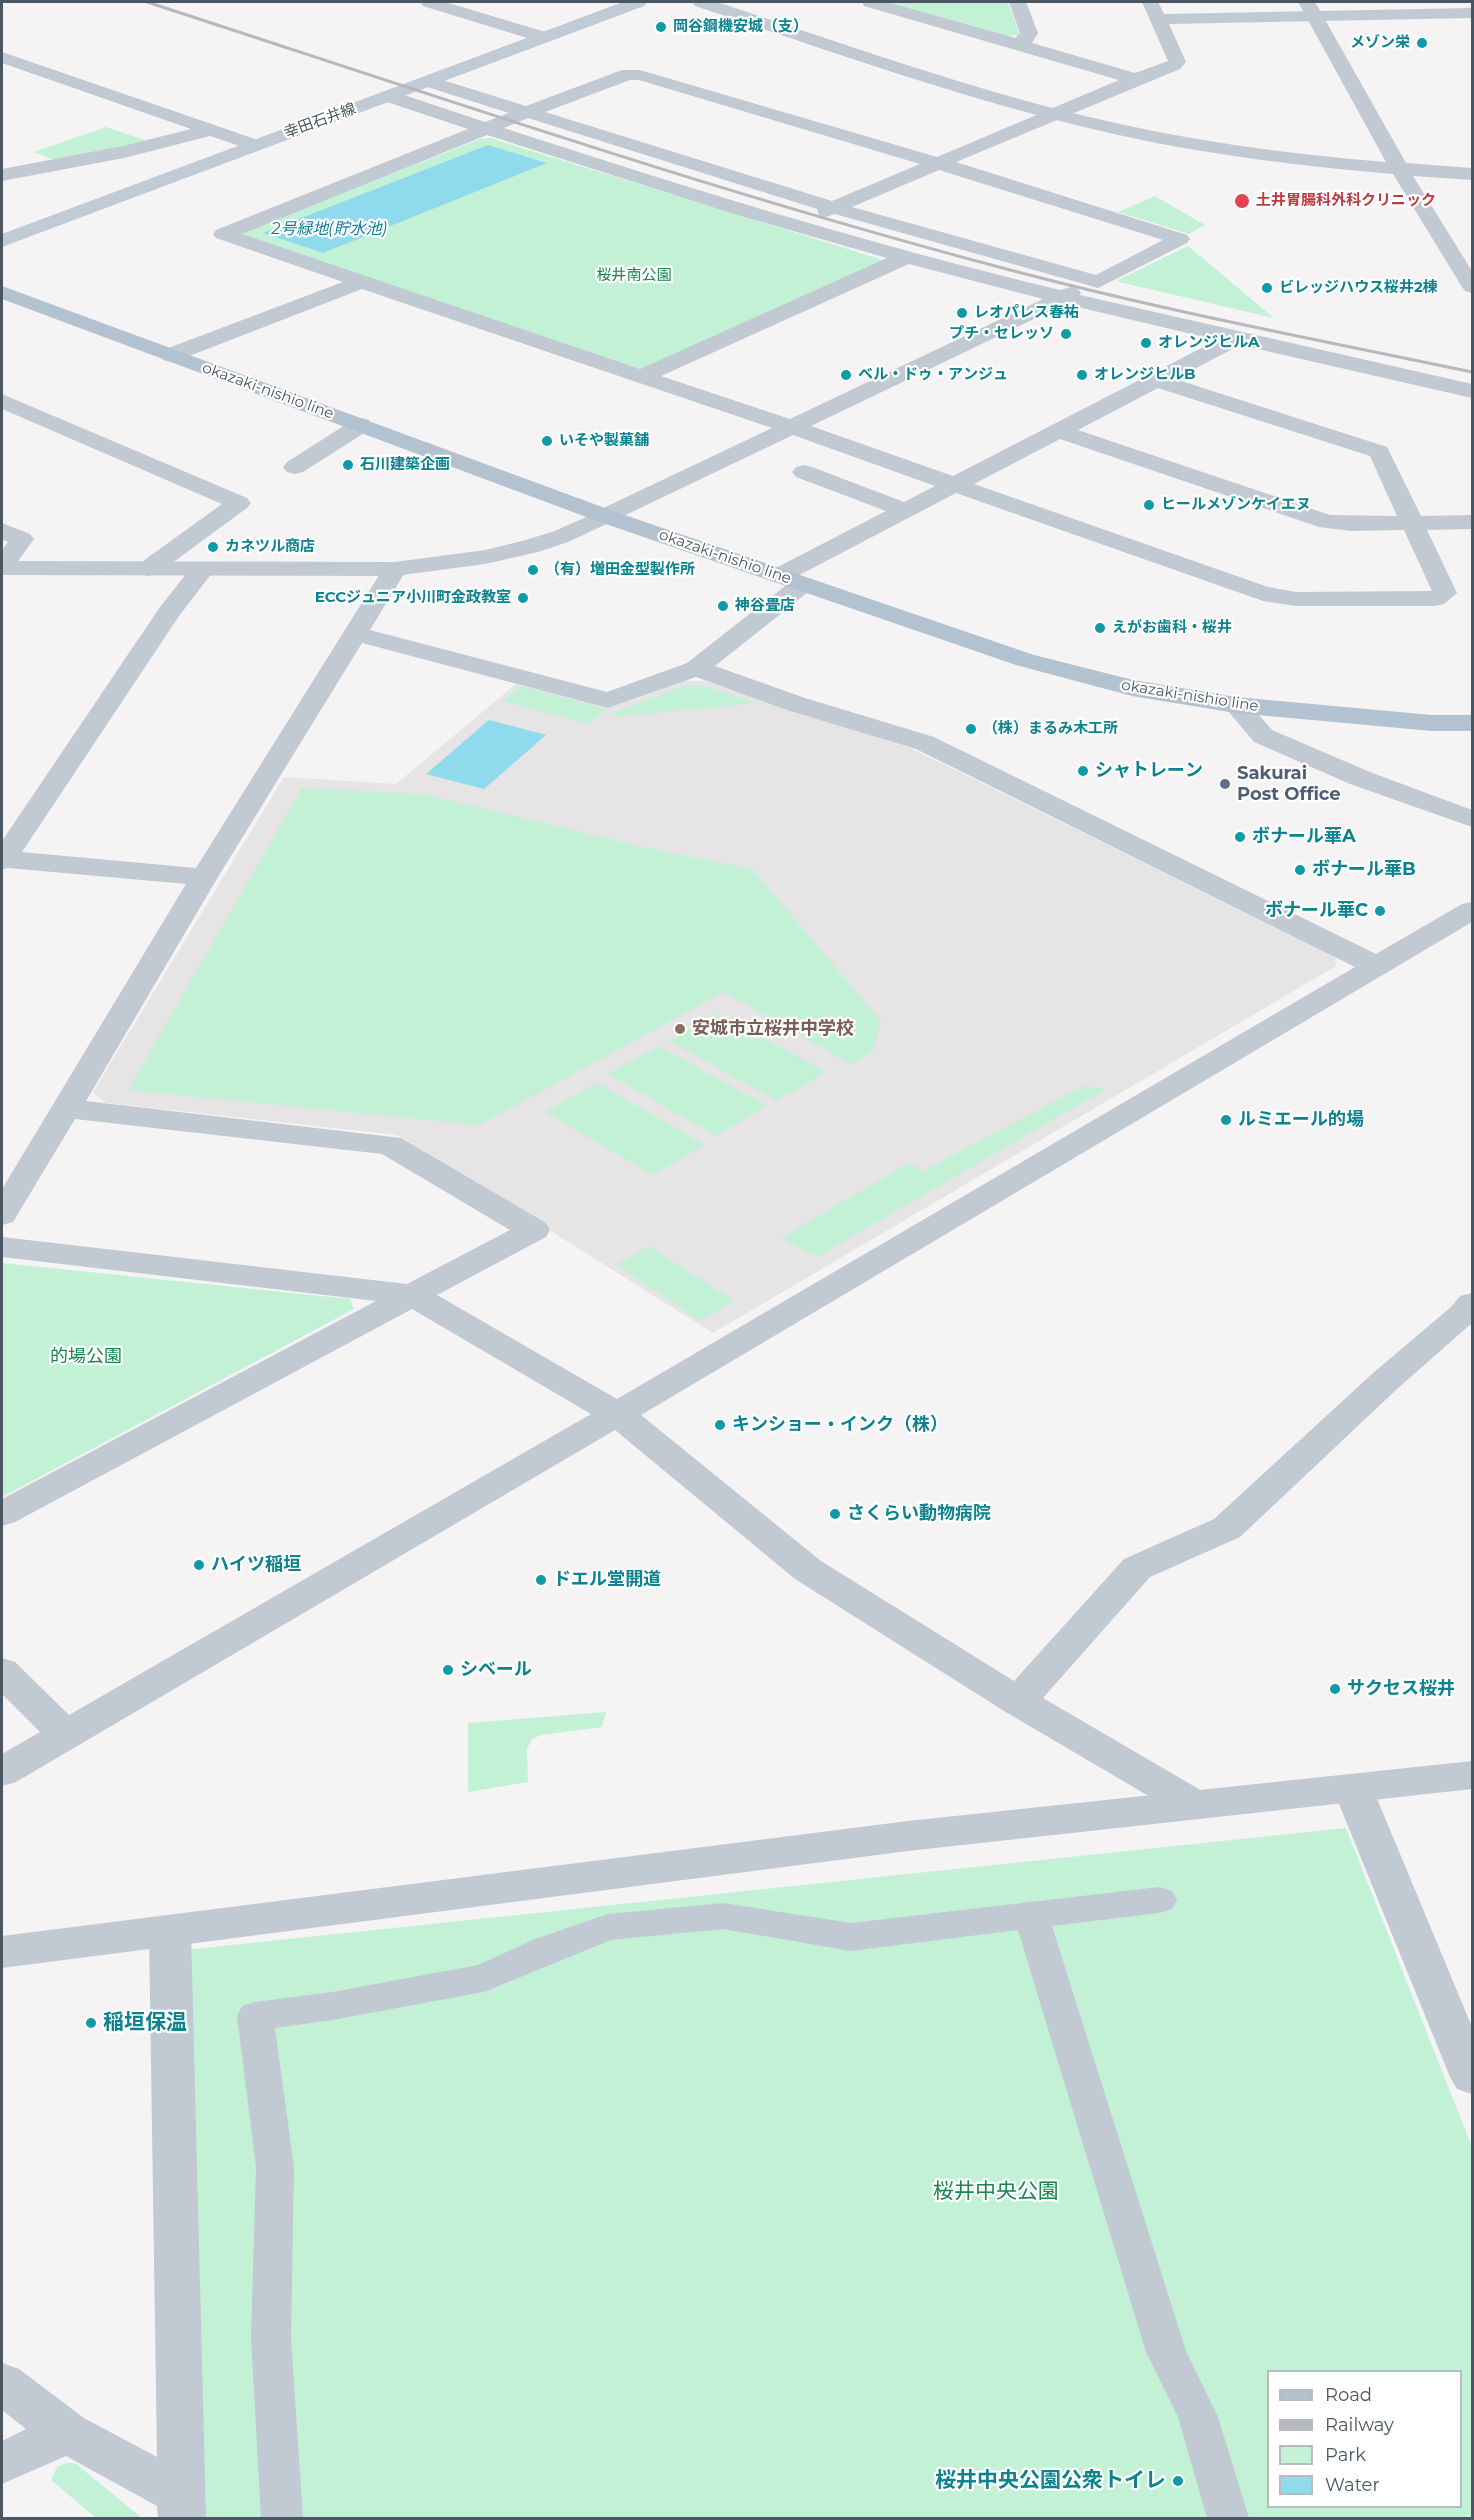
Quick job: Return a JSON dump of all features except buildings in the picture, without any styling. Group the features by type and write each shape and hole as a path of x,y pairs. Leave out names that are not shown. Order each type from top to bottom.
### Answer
{"main road":[{"name":"幸田石井線","path":"2,241 638,2"},
{"name":"okazaki-nishio line","path":"2,292 605,516 1026,660 1132,688 1236,705 1432,723 1473,723"}],"street":[{"path":"429,2 543,37"},
{"path":"701,2 952,85 1055,114 1148,134 1271,155 1400,170 1473,174"},
{"path":"870,2 1137,79"},
{"path":"1018,2 1029,33 1027,39 1018,44"},
{"path":"792,225 1177,62 1150,2"},
{"path":"1158,19 1312,8 1473,13"},
{"path":"1312,8 1400,170 1473,287"},
{"path":"2,57 254,146"},
{"path":"2,567 396,569 485,557 529,547 560,537 605,516 789,426 1062,296 1098,282 1180,239 938,163 640,75 628,74 522,112 489,128 223,234 789,426 1263,594 1283,599 1435,599 1445,593 1379,452 1158,381"},
{"path":"427,81 834,208 1098,282"},
{"path":"388,96 792,225 907,257 1237,338 1473,391"},
{"path":"2,175 124,152 210,130"},
{"path":"640,377 907,257"},
{"path":"171,355 362,282"},
{"path":"779,576 1237,338"},
{"path":"2,401 239,503 148,569"},
{"path":"295,468 361,425"},
{"path":"1059,431 1327,522 1351,524 1473,522"},
{"path":"804,472 905,510"},
{"path":"2,530 22,539 2,567"},
{"path":"203,569 169,612 2,859 204,877"},
{"path":"2,1215 204,877 396,569"},
{"path":"355,634 531,678 608,700 696,668 803,584"},
{"path":"696,668 796,704 925,743 1376,966"},
{"path":"1236,705 1263,736 1360,778 1473,819"},
{"path":"2,1772 617,1414 1473,910"},
{"path":"2,1514 534,1230 390,1145 65,1108"},
{"path":"2,1247 412,1295 617,1414 808,1570 1018,1701 1195,1805"},
{"path":"1018,1701 1137,1568 1227,1528 1385,1381 1463,1314 1473,1302"},
{"path":"2,1671 66,1735"},
{"path":"2,1952 908,1836 1473,1775"},
{"path":"1353,1789 1473,2077"},
{"path":"282,2518 271,2338 275,2167 255,2016 332,2006 484,1978 548,1949 608,1927 723,1916 851,1937 1159,1900"},
{"path":"1031,1916 1166,2352 1198,2417 1227,2518"},
{"path":"170,1932 181,2506"},
{"path":"2,2383 67,2433 181,2506"},
{"path":"2,2463 67,2433"}],"shaded area":[{"name":"安城市立桜井中学校","path":"685,681 705,681 910,748 1335,956 1336,966 713,1333 398,1135 106,1103 93,1092 284,777 396,784 516,684 609,708"}],"green space":[{"path":"882,2 1008,2 1020,35 1005,36"},
{"path":"106,127 150,142 56,161 34,152"},
{"name":"桜井南公園","path":"490,138 880,259 881,264 646,369 630,368 241,236 243,232 480,139"},
{"path":"1155,196 1205,225 1189,234 1118,212"},
{"path":"1188,246 1274,318 1119,282 1118,280"},
{"path":"687,685 705,686 757,703 613,717 617,711"},
{"path":"520,686 606,709 589,724 502,701"},
{"path":"302,788 423,794 660,851 752,869 881,1021 873,1051 852,1065 724,992 479,1125 128,1090"},
{"path":"719,1014 826,1072 777,1101 669,1041"},
{"path":"659,1046 767,1106 716,1136 608,1074"},
{"path":"597,1083 705,1145 653,1175 545,1112"},
{"path":"1084,1086 1106,1089 817,1257 781,1238 909,1163 923,1171"},
{"path":"649,1246 734,1301 700,1321 616,1265"},
{"name":"的場公園","path":"2,1263 350,1299 354,1309 2,1497"},
{"path":"606,1712 602,1727 541,1735 532,1739 527,1749 528,1782 468,1792 468,1723"},
{"name":"桜井中央公園","path":"1346,1828 1472,2147 1472,2518 202,2518 184,1950"},
{"path":"75,2463 142,2518 96,2518 51,2480 57,2467"}],"water":[{"name":"2号緑地(貯水池)","path":"488,145 547,163 323,253 263,233"},
{"path":"489,720 546,735 484,789 426,774"}],"railway":[{"path":"147,2 678,174 892,238 1116,296 1472,372"}],"place":[{"name":"岡谷鋼機安城（支）","path":"661,27"},
{"name":"メゾン栄","path":"1422,43"},
{"name":"土井胃腸科外科クリニック","path":"1242,201"},
{"name":"ビレッジハウス桜井2棟","path":"1267,288"},
{"name":"レオパレス春祐","path":"962,313"},
{"name":"プチ・セレッソ","path":"1066,334"},
{"name":"オレンジヒルA","path":"1146,343"},
{"name":"ベル・ドゥ・アンジュ","path":"846,375"},
{"name":"オレンジヒルB","path":"1082,375"},
{"name":"いそや製菓舗","path":"547,441"},
{"name":"石川建築企画","path":"348,465"},
{"name":"ヒールメゾンケイエヌ","path":"1149,505"},
{"name":"カネツル商店","path":"213,547"},
{"name":"（有）増田金型製作所","path":"533,570"},
{"name":"ECCジュニア小川町金政教室","path":"523,598"},
{"name":"神谷畳店","path":"723,606"},
{"name":"えがお歯科・桜井","path":"1100,628"},
{"name":"（株）まるみ木工所","path":"971,729"},
{"name":"シャトレーン","path":"1083,771"},
{"name":"Sakurai Post Office","path":"1225,784"},
{"name":"ボナール華A","path":"1240,837"},
{"name":"ボナール華B","path":"1300,870"},
{"name":"ボナール華C","path":"1380,911"},
{"name":"安城市立桜井中学校","path":"680,1029"},
{"name":"ルミエール的場","path":"1226,1120"},
{"name":"キンショー・インク（株）","path":"720,1425"},
{"name":"さくらい動物病院","path":"835,1514"},
{"name":"ハイツ稲垣","path":"199,1565"},
{"name":"ドエル堂開道","path":"541,1580"},
{"name":"シベール","path":"448,1670"},
{"name":"サクセス桜井","path":"1335,1689"},
{"name":"稲垣保温","path":"91,2023"},
{"name":"桜井中央公園公衆トイレ","path":"1178,2481"}]}
